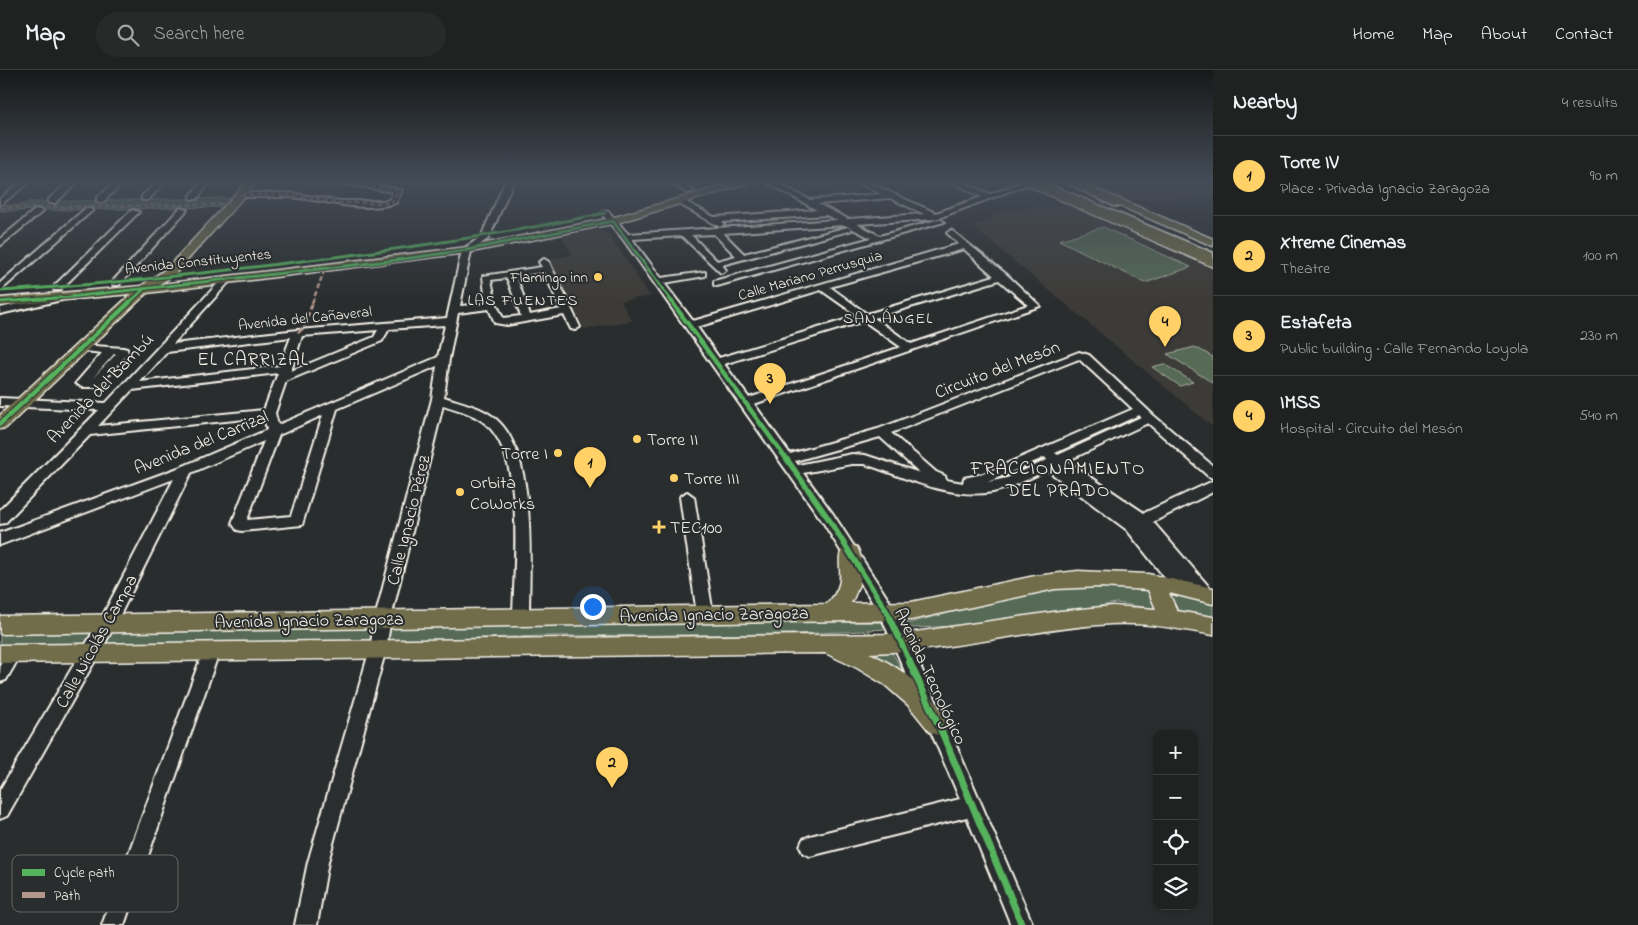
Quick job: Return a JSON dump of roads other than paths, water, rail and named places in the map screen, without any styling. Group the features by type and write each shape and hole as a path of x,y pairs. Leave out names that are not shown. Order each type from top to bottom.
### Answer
{"highway":[{"path":"1123,222 1213,257"},
{"path":"1134,222 1213,257"},
{"path":"1153,222 1211,245"},
{"path":"1156,222 1211,245"}],"main road":[{"path":"0,424 143,290 170,272 216,222"},
{"name":"Avenida Constituyentes","path":"0,302 116,283 485,238 580,222"},
{"name":"Avenida Constituyentes","path":"0,289 58,293 143,290 225,281 467,250 588,222"},
{"path":"1119,222 1213,263"},
{"path":"1160,222 1211,245"},
{"path":"831,613 848,594 853,573 850,552"},
{"name":"Avenida Ignacio Zaragoza","path":"0,625 911,611 1035,584 1090,578 1155,584 1208,594"},
{"path":"1155,584 1170,618"},
{"name":"Avenida Ignacio Zaragoza","path":"6,654 901,643 1113,616 1170,618 1213,626"},
{"path":"819,644 853,655 884,670 913,694 938,724"}],"street":[{"path":"0,244 26,222"},
{"path":"0,289 76,222"},
{"path":"0,312 58,293 126,222"},
{"path":"116,283 172,222"},
{"path":"467,250 485,238 492,222"},
{"name":"Avenida Tecnológico","path":"613,222 659,281 790,465 850,552 887,612 938,724 1022,925"},
{"path":"715,222 731,231"},
{"path":"848,222 879,240"},
{"path":"626,237 899,222"},
{"path":"717,283 879,240 932,222"},
{"path":"716,264 855,225"},
{"path":"750,230 774,249"},
{"path":"717,232 742,257"},
{"path":"684,233 730,280"},
{"path":"746,403 1035,306 1003,276 951,233"},
{"name":"Calle Mariano Perrusquia","path":"691,325 966,245"},
{"name":"Calle Ignacio Pérez","path":"306,925 318,862 378,650 383,618 438,399 443,359 467,250"},
{"path":"568,311 501,322 492,304 486,278 545,266 568,311 575,327"},
{"path":"510,274 527,319"},
{"path":"659,281 702,274"},
{"path":"716,362 1003,276"},
{"name":"Avenida del Bambú","path":"0,519 129,387 225,281"},
{"path":"822,286 909,348"},
{"path":"454,308 492,304"},
{"name":"Avenida del Cañaveral","path":"163,349 298,333 451,321"},
{"path":"129,387 285,374 378,339 386,325"},
{"path":"298,333 285,374 269,413 274,432 239,523 242,526 297,521 332,406"},
{"path":"80,348 110,351"},
{"name":"Circuito del Mesón","path":"790,465 882,432 1079,355 1085,357 1145,414 1213,473"},
{"name":"Avenida del Carrizal","path":"0,539 186,470 443,359"},
{"path":"413,372 440,376"},
{"path":"438,399 494,423 512,454 521,508 520,617"},
{"path":"0,402 109,407"},
{"path":"85,431 269,413"},
{"path":"882,432 931,475 949,481 986,478 1047,458 1145,414"},
{"path":"894,468 902,450"},
{"path":"790,465 852,459 866,460 894,468 914,477 960,489 1005,484 1047,458"},
{"path":"1047,458 1138,523 1208,594"},
{"name":"Calle Nicolás Campa","path":"0,809 91,653 186,470"},
{"path":"1138,523 1213,486"},
{"path":"686,497 705,614"},
{"path":"1138,523 1182,588"},
{"path":"138,855 211,652"},
{"path":"0,674 6,654"},
{"path":"810,846 973,806"},
{"path":"113,925 118,912"}],"place":[{"name":"Flamingo inn","path":"598,277"},
{"name":"IMSS","path":"1165,347"},
{"name":"Estafeta","path":"770,404"},
{"name":"Torre II","path":"637,439"},
{"name":"Torre I","path":"558,453"},
{"name":"Torre III","path":"674,478"},
{"name":"Torre IV","path":"590,488"},
{"name":"Orbita CoWorks","path":"460,492"},
{"name":"TEC100","path":"659,527"},
{"name":"Xtreme Cinemas","path":"612,788"}],"district":[{"name":"LAS FUENTES","path":"523,299"},
{"name":"SAN ÁNGEL","path":"888,317"},
{"name":"EL CARRIZAL","path":"253,358"},
{"name":"FRACCIONAMIENTO DEL PRADO","path":"1058,478"}]}
